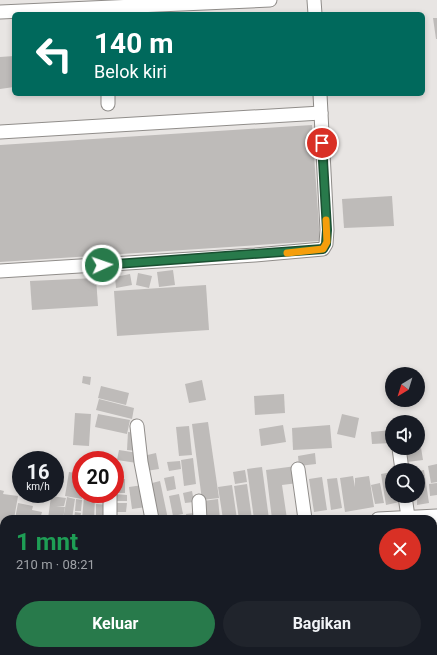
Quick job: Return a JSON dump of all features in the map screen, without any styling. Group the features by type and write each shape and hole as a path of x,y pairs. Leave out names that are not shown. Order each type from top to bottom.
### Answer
{"street":[{"path":"0,12 106,11 167,2 270,0"},
{"path":"314,0 315,12"},
{"path":"0,271 320,251 326,244 327,236 320,96"},
{"path":"0,132 321,114"},
{"path":"137,426 151,515"},
{"path":"298,469 304,515"},
{"path":"199,500 200,515"},
{"path":"110,503 110,515"},
{"path":"406,503 408,515"}],"building":[{"path":"433,18 437,18 437,39 436,39"},
{"path":"12,56 12,87 0,89 0,57"},
{"path":"312,125 320,241 0,262 0,145"},
{"path":"392,196 394,226 344,228 342,199"},
{"path":"173,270 175,285 159,287 157,272"},
{"path":"138,273 152,276 149,288 136,285"},
{"path":"130,274 132,285 116,288 115,277"},
{"path":"96,278 98,306 32,310 30,281"},
{"path":"206,285 209,330 117,336 114,291"},
{"path":"83,376 91,377 90,385 82,383"},
{"path":"202,380 206,400 189,403 185,384"},
{"path":"101,386 129,393 126,405 98,398"},
{"path":"284,394 285,413 255,415 254,396"},
{"path":"99,399 134,408 132,419 96,410"},
{"path":"75,413 91,414 89,446 73,445"},
{"path":"98,414 130,420 127,434 95,427"},
{"path":"342,414 359,418 355,438 337,434"},
{"path":"208,422 219,498 202,500 192,424"},
{"path":"283,425 286,442 261,446 259,429"},
{"path":"330,425 332,448 293,450 292,428"},
{"path":"189,426 192,455 179,456 176,427"},
{"path":"385,431 385,443 372,444 371,432"},
{"path":"128,432 137,433 137,451 127,450"},
{"path":"119,450 138,453 137,463 124,461 124,451"},
{"path":"156,453 159,469 146,471 143,456"},
{"path":"315,453 316,464 299,466 298,456"},
{"path":"406,455 422,455 423,460 407,462"},
{"path":"193,458 196,484 184,486 181,460"},
{"path":"180,461 181,469 169,471 167,462"},
{"path":"437,464 437,482 431,483 428,466"},
{"path":"296,466 298,483 282,485 286,515 272,515 266,470"},
{"path":"262,467 268,515 253,515 247,469"},
{"path":"245,470 247,482 235,484 233,472"},
{"path":"69,472 72,472 72,497 65,496"},
{"path":"385,473 385,499 381,474"},
{"path":"174,476 176,489 167,491 164,478"},
{"path":"353,476 355,487 355,478 369,476 374,507 345,512 340,478"},
{"path":"322,477 327,510 314,512 309,479"},
{"path":"425,477 429,503 417,505 417,503 425,503"},
{"path":"337,478 342,508 331,510 327,479"},
{"path":"124,479 125,479 124,493"},
{"path":"160,481 167,515 154,515 148,484"},
{"path":"380,483 384,503 375,504 371,485"},
{"path":"437,483 437,495 430,496 429,484"},
{"path":"247,484 251,515 238,515 234,486"},
{"path":"143,485 146,507 132,509 129,487"},
{"path":"232,485 236,515 222,515 218,487"},
{"path":"0,490 4,491 3,494 12,495 12,503 17,503 15,515 0,515"},
{"path":"192,491 194,502 185,503 183,493"},
{"path":"179,494 183,514 173,515 169,496"},
{"path":"124,495 127,495 127,501 124,501"},
{"path":"67,497 72,498 72,503 74,503 73,515 64,515"},
{"path":"64,498 66,498 64,506 56,506 65,507 64,515 49,515 50,503 64,503"},
{"path":"218,499 220,515 205,515 203,501"},
{"path":"18,503 33,506 32,510 42,512 41,515 16,515"},
{"path":"76,503 82,503 81,511 75,511"},
{"path":"83,503 95,503 94,515 82,515"},
{"path":"115,503 127,503 126,512 114,512"},
{"path":"96,504 109,505 109,515 96,515"},
{"path":"75,512 81,513 81,515 75,515"},
{"path":"194,513 194,515 186,515"}],"slow traffic":[{"path":"287,253 320,251 323,249 327,242 326,220"}],"route":[{"path":"102,265 320,251 326,244 327,230 322,143"}]}
